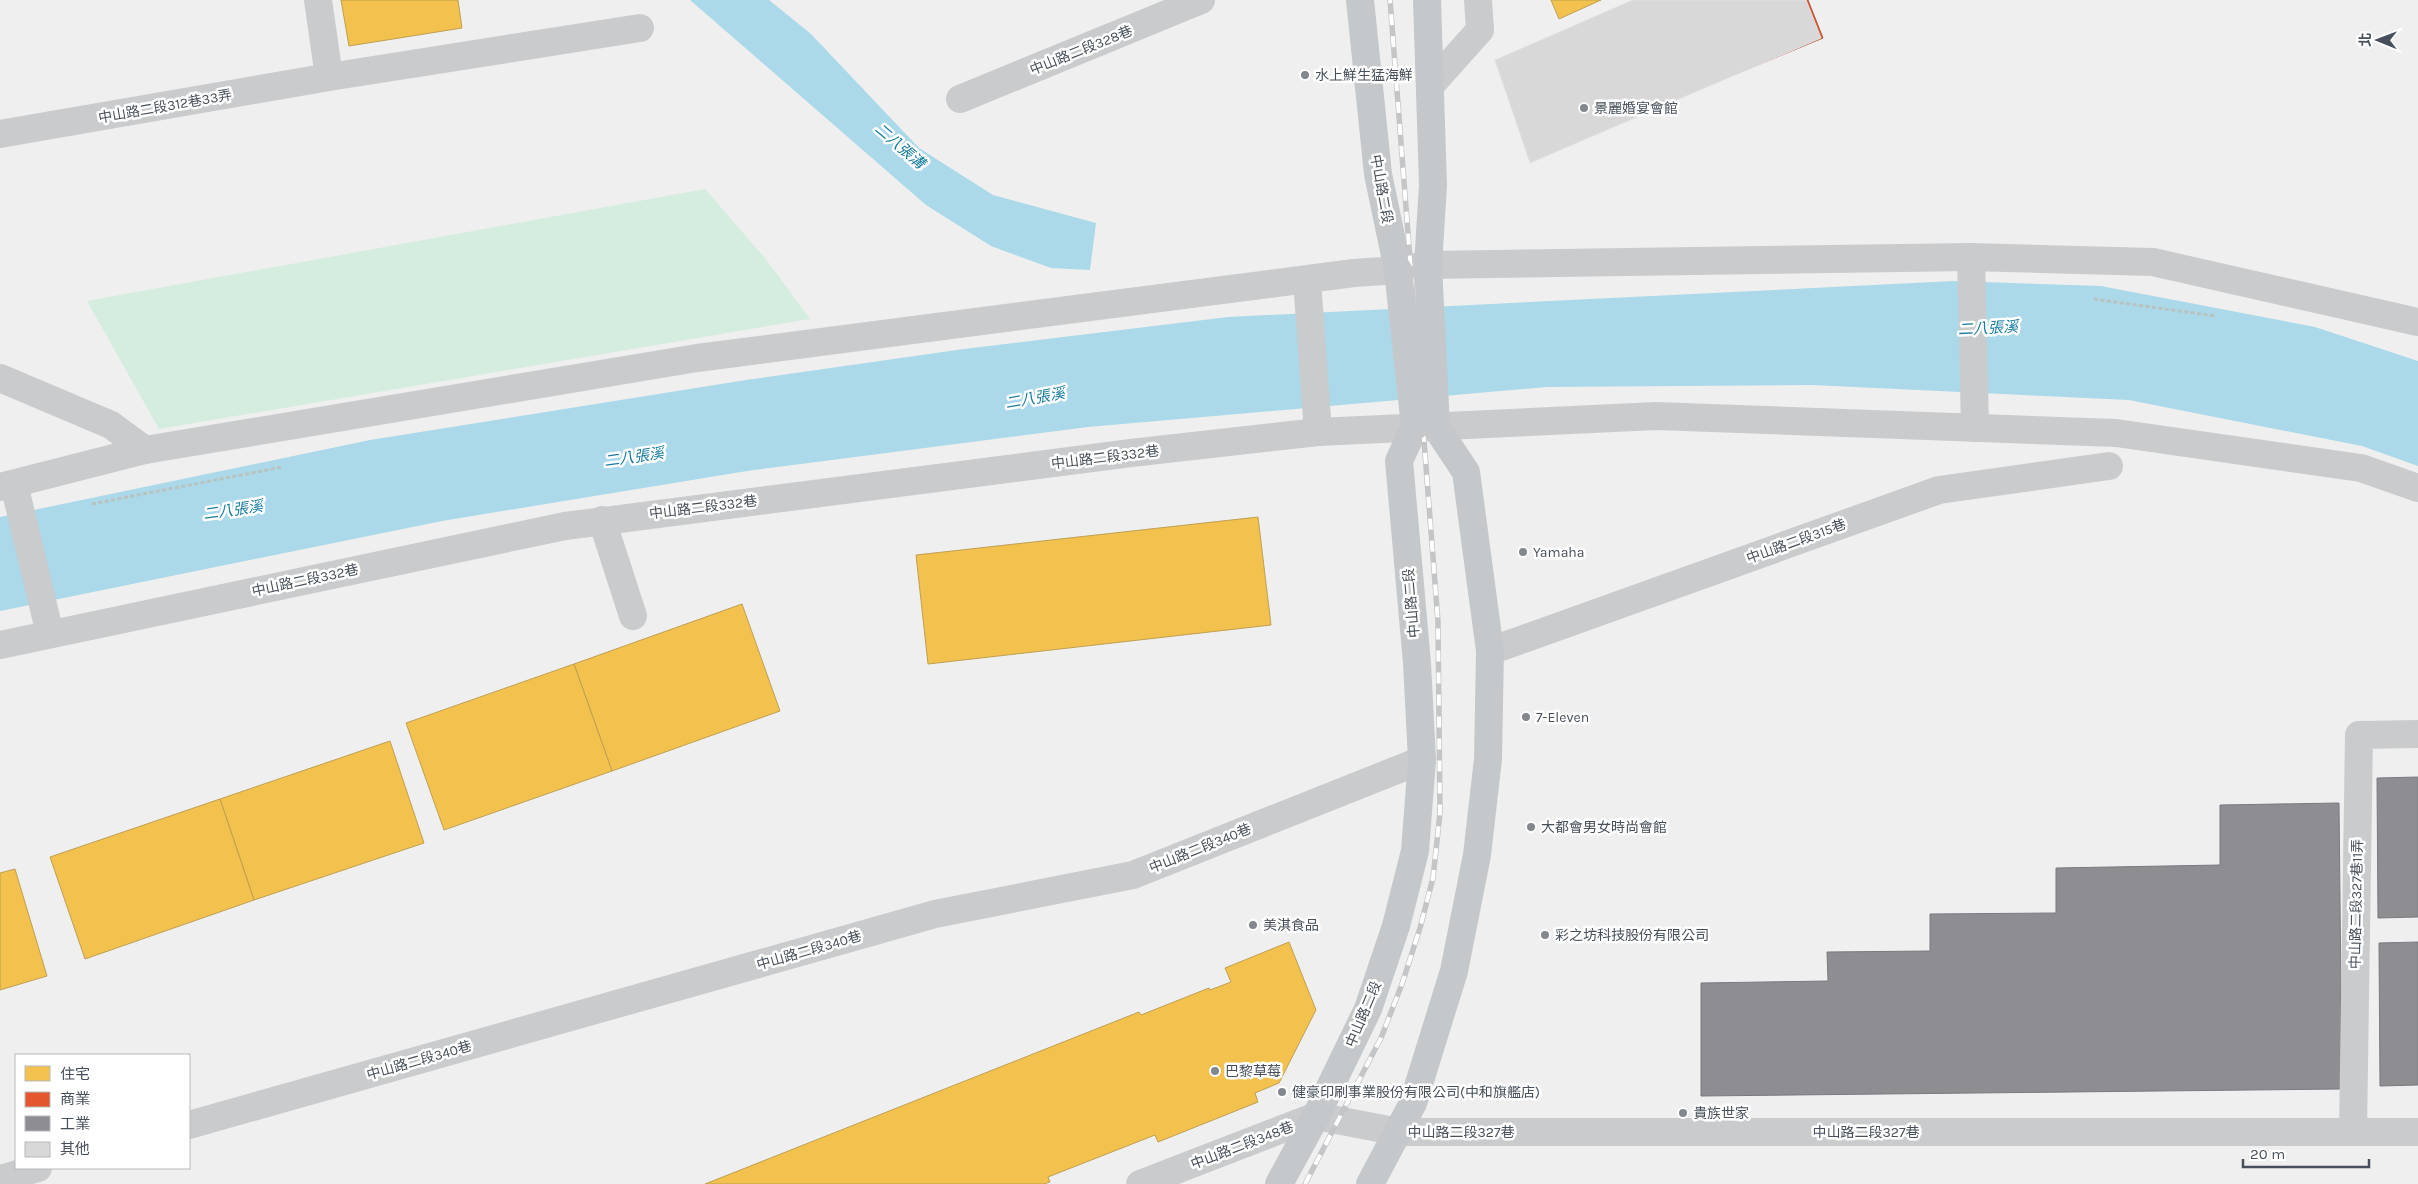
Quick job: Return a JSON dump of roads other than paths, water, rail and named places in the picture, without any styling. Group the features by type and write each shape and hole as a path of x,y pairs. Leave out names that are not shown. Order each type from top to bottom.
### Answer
{"main road":[{"name":"中山路二段","path":"1360,0 1378,174 1398,270 1426,426 1466,472 1490,650 1488,760 1477,855 1454,971 1413,1104 1370,1184"},
{"name":"中山路二段","path":"1279,1184 1316,1116 1368,1009 1396,926 1415,851 1422,760 1417,663 1399,461 1426,426 1428,265 1433,185 1427,0"}],"street":[{"path":"318,0 329,77"},
{"name":"中山路二段328巷","path":"960,99 1202,0"},
{"path":"1430,86 1480,30 1478,0"},
{"name":"中山路二段312巷33弄","path":"0,134 329,77 640,28"},
{"path":"1971,257 1974,428"},
{"path":"50,634 7,485 145,450 697,358 1428,265 1971,257 2153,262 2418,322"},
{"path":"1307,280 1318,432"},
{"path":"0,378 111,425 145,450"},
{"name":"中山路二段332巷","path":"0,645 565,526 602,520 1131,453 1318,432 1656,416 2116,433 2361,468 2418,488"},
{"name":"中山路二段315巷","path":"1490,650 1939,490 2110,466"},
{"path":"602,520 633,616"},
{"name":"中山路二段327巷11弄","path":"2353,1132 2359,734 2418,734"},
{"name":"中山路二段340巷","path":"190,1125 935,914 1133,875 1422,760"},
{"name":"中山路二段327巷","path":"1316,1116 1399,1132 2418,1132"},
{"name":"中山路二段348巷","path":"1140,1184 1316,1116"},
{"path":"0,1178 34,1169"}],"water":[{"name":"二八張溝","path":"690,0 769,0 811,34 919,148 993,195 1096,223 1090,270 1051,268 991,246 926,205"},
{"name":"二八張溪","path":"1954,281 2101,286 2315,327 2418,361 2418,466 2362,446 2129,400 1812,385 1547,387 1088,427 747,471 442,521 0,611 0,517 370,440 746,380 964,349 1228,317"}],"railway":[{"path":"1305,1184 1381,1038 1402,984 1420,928 1433,878 1440,813 1438,622 1390,0"}],"place":[{"name":"水上鮮生猛海鮮","path":"1305,75"},
{"name":"景麗婚宴會館","path":"1584,108"},
{"name":"Yamaha","path":"1523,552"},
{"name":"7-Eleven","path":"1526,717"},
{"name":"大都會男女時尚會館","path":"1531,827"},
{"name":"美淇食品","path":"1253,925"},
{"name":"彩之坊科技股份有限公司","path":"1545,935"},
{"name":"巴黎草莓","path":"1215,1071"},
{"name":"健豪印刷事業股份有限公司(中和旗艦店)","path":"1282,1092"},
{"name":"貴族世家","path":"1683,1113"}]}
